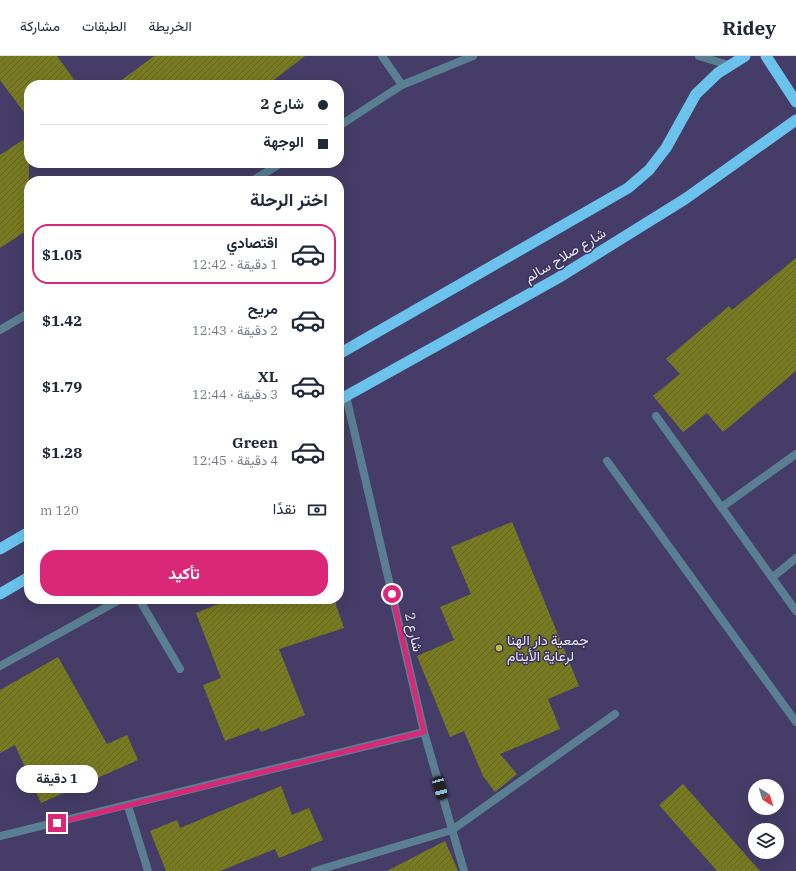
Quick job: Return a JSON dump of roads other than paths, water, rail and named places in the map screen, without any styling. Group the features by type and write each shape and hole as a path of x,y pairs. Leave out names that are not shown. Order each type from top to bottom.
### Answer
{"highway":[{"name":"شارع صلاح سالم","path":"344,351 628,188 649,170 666,148 696,94 728,66 745,56"},
{"path":"766,56 796,102"},
{"name":"شارع صلاح سالم","path":"344,397 558,278 685,199 796,120"},
{"path":"0,549 24,535"},
{"path":"0,594 24,580"}],"street":[{"path":"382,56 402,85"},
{"path":"344,123 402,85 473,56"},
{"path":"699,56 728,66"},
{"path":"260,176 273,168"},
{"path":"0,330 24,316"},
{"name":"شارع 2","path":"344,406 424,732 464,871"},
{"path":"656,416 796,611"},
{"path":"722,507 796,454"},
{"path":"607,461 796,722"},
{"path":"773,577 796,558"},
{"path":"0,666 112,604"},
{"path":"142,604 180,669"},
{"path":"315,871 452,830 615,714"},
{"path":"0,836 128,806 424,732"},
{"path":"128,806 148,871"}],"place":[{"name":"جمعية دار الهنا لرعاية الأيتام","path":"499,648"}]}
